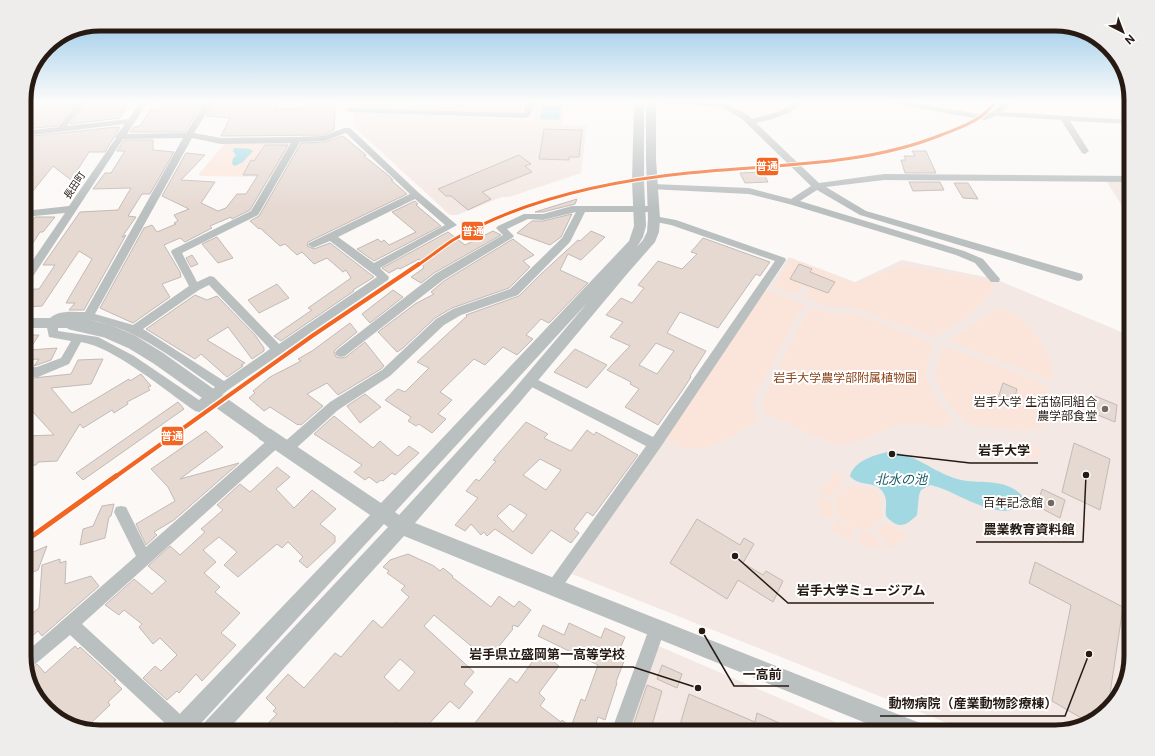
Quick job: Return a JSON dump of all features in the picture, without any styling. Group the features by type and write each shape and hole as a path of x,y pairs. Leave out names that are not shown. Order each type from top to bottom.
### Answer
{"street":[{"name":"長田町","path":"31,270 119,137"},
{"path":"88,316 188,137"},
{"path":"201,137 221,141 297,140 326,137"},
{"path":"366,137 416,195 452,225 374,268"},
{"path":"217,725 401,526 530,381 649,242 653,232 648,212 642,137"},
{"path":"177,725 383,514 613,268 635,241 640,233 648,212 653,187 651,137"},
{"path":"766,137 817,186 863,213 1078,277"},
{"path":"1076,137 1085,151"},
{"path":"195,287 176,252 255,213 297,140"},
{"path":"792,202 817,186 884,177 1124,179"},
{"path":"653,187 749,191 792,202 960,253 979,261 995,279"},
{"path":"313,245 416,195"},
{"path":"31,213 72,209"},
{"path":"341,353 440,277 509,236 501,228 527,216 543,217 572,209 648,212 781,260 655,444 553,588"},
{"path":"31,659 276,441 386,374 440,322 457,312 514,292 566,240 582,209"},
{"path":"52,323 53,334 94,340 130,359 199,407 224,387 384,277 332,237"},
{"path":"134,330 195,287 210,280 278,350"},
{"path":"52,323 61,316 88,316 134,330 145,335 224,387"},
{"path":"31,323 72,323 107,332 139,346 401,526 897,725"},
{"path":"31,373 38,372 65,361 78,338"},
{"path":"530,381 655,444"},
{"path":"121,512 144,558"},
{"path":"70,624 175,725"},
{"path":"623,725 657,629"}],"shaded area":[{"path":"365,137 586,137 581,173 509,197 502,197 457,215 450,215"},
{"path":"1105,179 1124,179 1124,209"},
{"path":"789,257 855,282 902,260 995,279 1124,333 1123,665 1117,686 1107,701 1100,708 1081,720 1073,723 1055,725 952,725 572,574"},
{"path":"654,644 842,725 627,725"}],"green space":[{"path":"228,142 293,143 271,177 200,176 199,174 224,144"},
{"path":"791,259 854,283 903,266 991,281 993,288 974,310 935,337 852,307 824,306 805,296 809,288 801,286 796,294 779,288 775,284"},
{"name":"岩手大学農学部附属植物園","path":"766,290 805,305 794,322 753,400 754,412 759,419 721,442 711,446 690,449 676,446 669,440 668,433"},
{"name":"岩手大学農学部附属植物園","path":"811,309 833,314 853,313 933,343 925,372 930,388 954,424 936,427 914,423 899,424 855,442 838,444 822,439 777,418 770,417 763,412 762,402 799,328"},
{"path":"999,309 1014,315 1036,336 1050,360 1054,376 1051,379 1047,379 949,341 993,311"},
{"path":"944,346 1039,381 1048,389 1047,418 1045,426 1025,431 969,425 949,402 937,382 937,368"},
{"path":"1022,440 1037,446 1040,451 1039,456 1034,459 1022,455 1016,446 1017,443"},
{"path":"837,470 844,480 831,497 818,492"},
{"path":"848,487 867,488 878,492 881,499 881,517 878,524 868,528 858,528 849,525 841,518 836,510 835,502 839,494"},
{"path":"818,498 831,500 835,516 821,518"},
{"path":"838,520 855,531 850,541 830,529"},
{"path":"887,522 908,537 890,548 877,531"},
{"path":"862,530 874,534 882,549 858,544"}],"water":[{"path":"234,148 253,151 243,162 235,166 232,164 233,158 236,156 233,151"},
{"name":"北水の池","path":"888,452 906,455 957,479 1005,485 1015,489 1021,494 1024,504 1014,509 1002,511 990,509 941,488 930,485 921,490 917,515 906,524 898,525 886,516 886,500 881,489 873,485 858,482 850,476 852,471 860,463 871,457"}],"building":[{"path":"31,137 114,137 105,152 89,152 71,180 53,166 31,193"},
{"path":"339,137 345,137 366,155 364,156 389,176 393,180 391,180 407,194 308,242 307,246 314,249 330,243 374,277 281,341 274,336 312,310 308,308 351,278 346,270 343,272 327,258 314,264 302,252 297,255 285,244 280,246 250,221 259,216 301,143 325,142"},
{"path":"543,137 581,137 579,157 569,157 569,160 539,159"},
{"path":"124,140 153,140 153,150 174,152 150,194 142,194 128,216 136,217 122,237 126,235 84,310 69,310 75,303 66,303 92,259 79,251 42,306 31,307 31,294 34,289 39,289 55,265 43,265 80,212 118,210 131,188 93,189 105,173 111,173 125,151 117,151"},
{"path":"265,145 288,145 250,210 232,219 231,217 210,226 212,228 185,242 180,238 164,245 180,272 181,277 162,284 170,297 133,323 100,308 144,228 152,225 157,232 176,224 174,223 178,221 174,215 189,209 162,196 186,153 205,155 181,180 215,182 201,203 218,211 226,208 237,194 246,194 258,175 243,175 251,160 254,161"},
{"path":"912,151 926,151 936,173 905,173 901,160 906,160 904,156 915,156"},
{"path":"519,155 531,164 525,166 532,172 482,192 491,199 468,210 451,196 446,196 438,189"},
{"path":"763,172 768,182 745,183 740,173"},
{"path":"909,182 940,182 944,190 913,191"},
{"path":"954,183 968,183 978,199 963,198"},
{"path":"577,199 575,204 543,212 535,212"},
{"path":"415,201 418,204 416,205 441,226 374,261 357,249 378,239 381,242 384,240 389,245 416,232 392,212"},
{"path":"572,214 561,237 550,245 517,233 532,221 543,221"},
{"path":"35,217 55,217 43,232 40,232 31,246 31,222"},
{"path":"493,231 501,235 434,273 421,283 411,277 424,268 419,259 389,273 382,268 448,232 465,245"},
{"path":"591,231 605,237 581,260 568,254 560,270 588,283 549,323 541,319 526,335 533,339 517,355 503,347 485,365 474,359 440,392 452,400 438,414 446,419 432,433 419,424 416,426 408,421 411,417 385,400 398,389 405,392 429,368 417,362 467,316 466,315 519,296 578,240 580,241"},
{"path":"217,237 233,258 218,263 202,244"},
{"path":"703,238 770,262 760,276 756,274 718,328 680,312 667,333 706,351 682,391 658,425 625,407 639,389 630,384 631,382 607,370 630,346 610,337 623,322 606,315 621,298 632,303 644,288 638,285 658,261 682,269 697,254 691,252","holes":["656,343 674,351 657,374 639,365"]},
{"path":"513,239 534,255 523,261 530,267 509,288 452,308 435,318 397,352 378,332 415,304 434,294 431,292 444,281"},
{"path":"192,255 198,264 191,267 186,258"},
{"path":"799,264 812,269 810,272 835,282 828,293 790,279"},
{"path":"277,284 289,298 259,313 248,300"},
{"path":"393,290 403,297 370,323 362,314"},
{"path":"195,295 207,300 217,296 255,335 264,348 264,351 252,359 228,327 207,340 245,363 227,377 201,354 195,359 146,329"},
{"path":"350,323 357,332 336,349 334,352 336,357 346,357 365,342 384,366 381,369 338,395 327,383 307,394 323,406 301,425 298,425 270,407 264,411 249,398 255,393 253,391 270,377 301,361 298,359 312,351"},
{"path":"31,335 39,335 31,347"},
{"path":"57,348 51,360 34,366 39,359 31,360 31,350"},
{"path":"575,349 607,365 587,388 554,372"},
{"path":"103,359 91,384 51,388 72,413 129,379 130,381 141,374 151,386 148,387 150,390 127,402 128,404 114,413 112,410 83,428 80,424 57,461 38,462 36,465 31,465 31,436 54,435 31,410 31,378 71,374 78,360"},
{"path":"1003,383 1017,389 1013,404 998,398"},
{"path":"365,394 381,407 360,423 347,406"},
{"name":"岩手大学 生活協同組合 農学部食堂","path":"1095,396 1117,405 1115,422 1093,413"},
{"path":"178,402 184,409 83,480 76,473"},
{"path":"334,416 373,448 380,441 398,456 409,446 419,453 395,475 392,473 383,481 381,480 377,483 369,477 365,480 354,472 362,465 314,434"},
{"path":"526,422 548,434 544,438 571,451 587,430 594,435 596,432 638,455 593,516 587,512 574,529 579,533 571,543 551,530 532,554 495,529 487,536 484,532 481,535 471,524 465,531 455,525 478,498 466,491 476,479 479,481 496,461 493,460","holes":["540,459 561,470 546,490 523,475","510,504 527,515 513,532 497,516"]},
{"path":"206,431 223,447 180,479 239,463 174,520 154,532 157,535 146,545 136,524 175,501 168,487 151,469"},
{"path":"1074,443 1110,459 1100,510 1062,492"},
{"path":"277,467 290,477 276,489 294,508 312,490 336,509 320,524 335,536 335,542 307,568 299,561 303,557 288,542 282,548 277,544 238,577 224,565 237,552 219,537 203,550 216,562 204,573 220,587 215,592 240,613 221,633 236,645 202,681 196,674 179,693 177,691 167,700 143,678 155,666 161,671 177,655 160,638 153,644 139,627 142,624 124,610 119,615 105,605 134,579 152,594 166,581 148,566 170,546 180,555 205,532 201,529 223,510 217,505 240,484 250,492"},
{"name":"百年記念館","path":"1042,489 1065,500 1060,518 1037,506"},
{"path":"114,504 111,516 109,517 105,538 80,545 83,529 93,526 102,506"},
{"path":"697,519 740,545 744,538 754,544 743,563 763,575 766,571 783,581 773,602 738,580 727,599 670,563"},
{"path":"47,546 38,570 31,573 31,553"},
{"path":"408,554 434,566 440,571 443,568 453,576 452,577 491,607 499,596 514,607 519,601 531,610 518,627 513,625 513,629 488,660 434,615 424,626 474,672 464,684 473,692 459,709 450,701 428,725 399,725 396,722 393,725 267,725 277,714 273,711 276,708 266,698 288,674 304,688 335,653 341,657 373,620 382,628 409,597 401,590 405,586 387,573 389,571 383,567 390,560","holes":["400,659 415,672 399,691 384,677"]},
{"path":"60,559 60,563 66,561 65,584 91,576 99,586 42,636 38,631 31,637 31,614 39,608 42,565"},
{"path":"1035,562 1123,607 1109,698 1100,708 1083,719 1052,701 1071,605 1029,583"},
{"path":"569,623 601,638 605,628 625,637 618,653 626,656 616,682 617,683 605,720 598,717 595,725 572,725 581,699 585,701 598,665 538,636 543,625 564,635"},
{"path":"75,646 78,649 80,647 116,680 114,681 122,689 108,702 110,705 92,722 94,724 82,723 62,713 51,705 45,698 40,690 32,668 37,664 45,673"},
{"path":"540,651 559,666 539,693 545,699 540,706 561,722 562,720 568,725 473,725 510,678 517,683"},
{"path":"662,665 682,674 677,688 657,679"},
{"path":"647,685 662,691 652,725 633,725"},
{"path":"689,694 755,722 757,713 784,725 680,725"}],"transit line":[{"name":"普通","path":"31,537 312,336 454,240 497,219 539,203 580,191 621,183 687,173 834,161 883,152 923,142 935,137"}],"place":[{"name":"岩手大学 生活協同組合 農学部食堂","path":"1105,409"},
{"name":"岩手大学","path":"892,454"},
{"name":"農業教育資料館","path":"1086,475"},
{"name":"百年記念館","path":"1051,503"},
{"name":"岩手大学ミュージアム","path":"735,556"},
{"name":"一高前","path":"702,631"},
{"name":"動物病院（産業動物診療棟）","path":"1089,654"},
{"name":"岩手県立盛岡第一高等学校","path":"698,688"}]}
